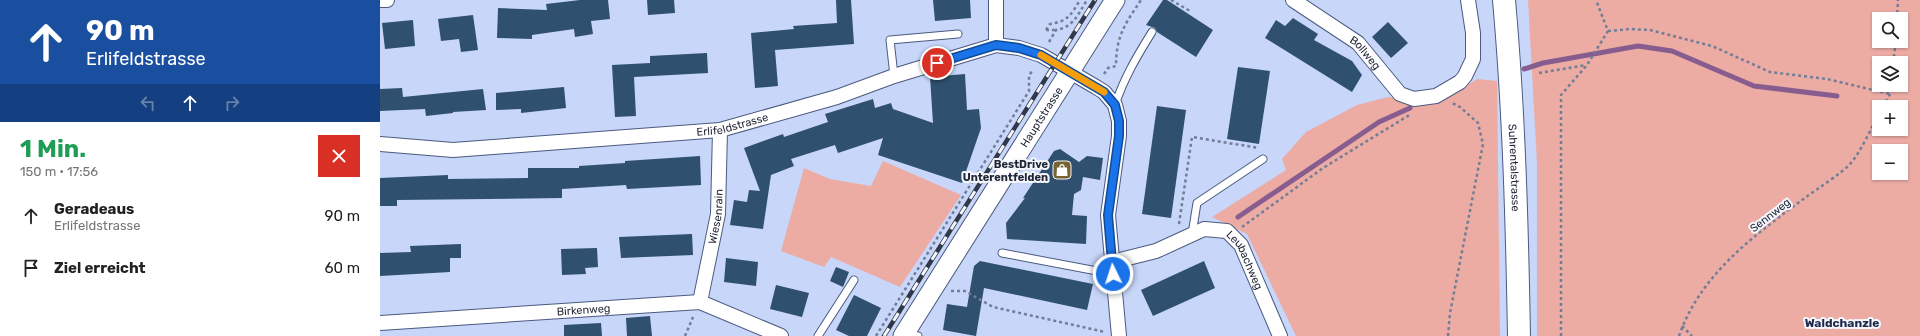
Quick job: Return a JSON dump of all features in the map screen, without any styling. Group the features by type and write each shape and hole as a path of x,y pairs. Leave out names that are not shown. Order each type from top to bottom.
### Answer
{"main road":[{"name":"Hauptstrasse","path":"909,335 933,288 1115,0"},
{"name":"Suhrentalstrasse","path":"1504,0 1513,111 1519,336"}],"street":[{"path":"380,0 387,0"},
{"path":"996,0 996,45"},
{"name":"Bollweg","path":"1292,0 1358,43 1400,94 1414,99 1436,96"},
{"path":"1436,96 1460,82 1465,76 1472,59 1473,33 1468,0"},
{"name":"Erlifeldstrasse","path":"380,144 454,150 720,130 837,97 894,76 996,45 1019,48 1041,55 1104,92 1115,105"},
{"path":"1115,105 1119,121 1119,136 1108,215 1119,336"},
{"name":"Wiesenrain","path":"700,302 718,214 720,130"},
{"name":"Leubachweg","path":"1112,268 1156,251 1204,229 1227,231 1241,245 1280,336"},
{"name":"Birkenweg","path":"380,324 700,302 781,336"}],"lane":[{"path":"1115,105 1122,83 1130,67 1152,32"},
{"path":"894,76 890,40 958,34"},
{"path":"1192,234 1197,203 1262,159"},
{"path":"1002,253 1112,268"},
{"path":"818,336 854,280"}],"path":[{"path":"1080,0 1066,19 1060,23 1050,24 1046,30 1056,30 1071,25 1087,0"},
{"path":"1111,67 1116,66 1117,43 1129,16 1141,0"},
{"path":"1171,0 1190,11"},
{"path":"1596,0 1608,32"},
{"path":"1897,12 1898,0"},
{"path":"1561,336 1561,95 1587,65 1608,32 1630,29 1650,30 1712,46 1770,72 1827,79 1890,94 1887,100"},
{"path":"876,336 1030,91 1029,76 1056,30"},
{"path":"1539,73 1587,65"},
{"path":"1436,96 1460,107 1478,123 1483,144 1450,313 1448,336"},
{"path":"1231,234 1323,168 1412,113"},
{"name":"Sennweg","path":"1679,336 1682,326 1696,298 1718,269 1765,228 1850,164 1872,126"},
{"path":"1176,242 1192,137 1264,149 1262,159"},
{"path":"933,288 944,292 965,291 993,307 1119,336"},
{"path":"1682,326 1692,336"}],"shaded area":[{"path":"1528,0 1920,0 1920,336 1537,336 1537,163"},
{"path":"1477,79 1497,81 1500,336 1296,336 1247,234 1212,217 1286,170 1282,159 1306,132 1357,105 1388,97 1439,103"},
{"path":"883,161 961,195 900,287 831,257 824,267 781,251 804,168 830,179 871,186"}],"building":[{"path":"580,0 608,0 610,19 591,21 593,34 575,37 574,29 532,35 532,39 497,38 498,8 547,10 546,4"},
{"path":"647,0 674,0 675,13 648,15"},
{"path":"836,0 851,0 854,44 775,50 778,86 755,88 751,33 794,29 793,26 837,23"},
{"path":"933,0 970,0 971,18 935,21"},
{"path":"1163,0 1167,0 1213,30 1196,57 1157,32 1155,28 1146,25"},
{"path":"473,15 478,50 461,52 459,39 441,41 438,19"},
{"path":"1293,18 1318,34 1314,40 1352,61 1362,75 1352,92 1265,38 1276,20 1285,26"},
{"path":"413,20 415,46 385,49 382,23"},
{"path":"1388,22 1408,43 1391,58 1372,37"},
{"path":"707,53 708,73 634,77 636,116 615,117 612,65 650,63 650,56"},
{"path":"1238,67 1270,71 1259,144 1227,139"},
{"path":"965,74 967,110 979,109 981,128 962,183 878,155 883,138 838,153 835,145 791,159 794,166 771,175 763,229 730,225 734,200 747,202 749,190 760,191 744,148 783,134 784,137 828,122 825,114 873,99 875,108 891,103 893,109 933,123 930,77"},
{"path":"564,87 566,108 521,113 521,109 496,110 496,93"},
{"path":"402,88 403,97 483,89 486,110 453,112 426,116 425,109 380,111 380,89"},
{"path":"1157,106 1186,110 1171,218 1142,214"},
{"path":"1060,149 1079,162 1087,156 1103,158 1100,180 1083,177 1081,190 1074,194 1072,215 1087,216 1086,244 1007,239 1006,223 1025,198 1023,198 1054,151"},
{"path":"700,156 701,185 627,189 626,185 562,189 562,198 397,200 397,206 380,206 380,178 448,175 448,179 528,178 528,168 579,168 579,166 625,163 625,161"},
{"path":"692,234 693,255 621,258 619,237"},
{"path":"461,244 461,258 450,258 450,272 380,276 380,253 411,252 410,246"},
{"path":"597,248 598,267 585,268 586,274 562,275 561,249"},
{"path":"726,258 758,262 756,286 724,282"},
{"path":"980,261 1093,284 1087,310 984,288 976,336 943,330 947,304 967,307 974,266"},
{"path":"1204,261 1215,288 1153,316 1141,290"},
{"path":"836,267 849,272 843,287 830,281"},
{"path":"776,285 809,293 802,317 770,309"},
{"path":"854,295 881,308 867,336 849,336 836,330"},
{"path":"650,316 652,336 627,336 626,318"},
{"path":"601,323 602,336 564,336 564,325"}],"waterway":[{"path":"1524,69 1543,63 1638,46 1672,51 1754,86 1837,96"},
{"path":"1238,217 1379,122 1410,108"}],"railway":[{"path":"884,336 1095,0"}],"slow traffic":[{"path":"1041,55 1104,92"}],"place":[{"name":"BestDrive Unterentfelden","path":"1062,170"}],"district":[{"name":"Waldchanzle","path":"1842,323"}],"route":[{"path":"937,63 996,45 1019,48 1041,55 1096,86 1104,92 1115,105 1119,121 1119,136 1108,215 1113,274"}]}
